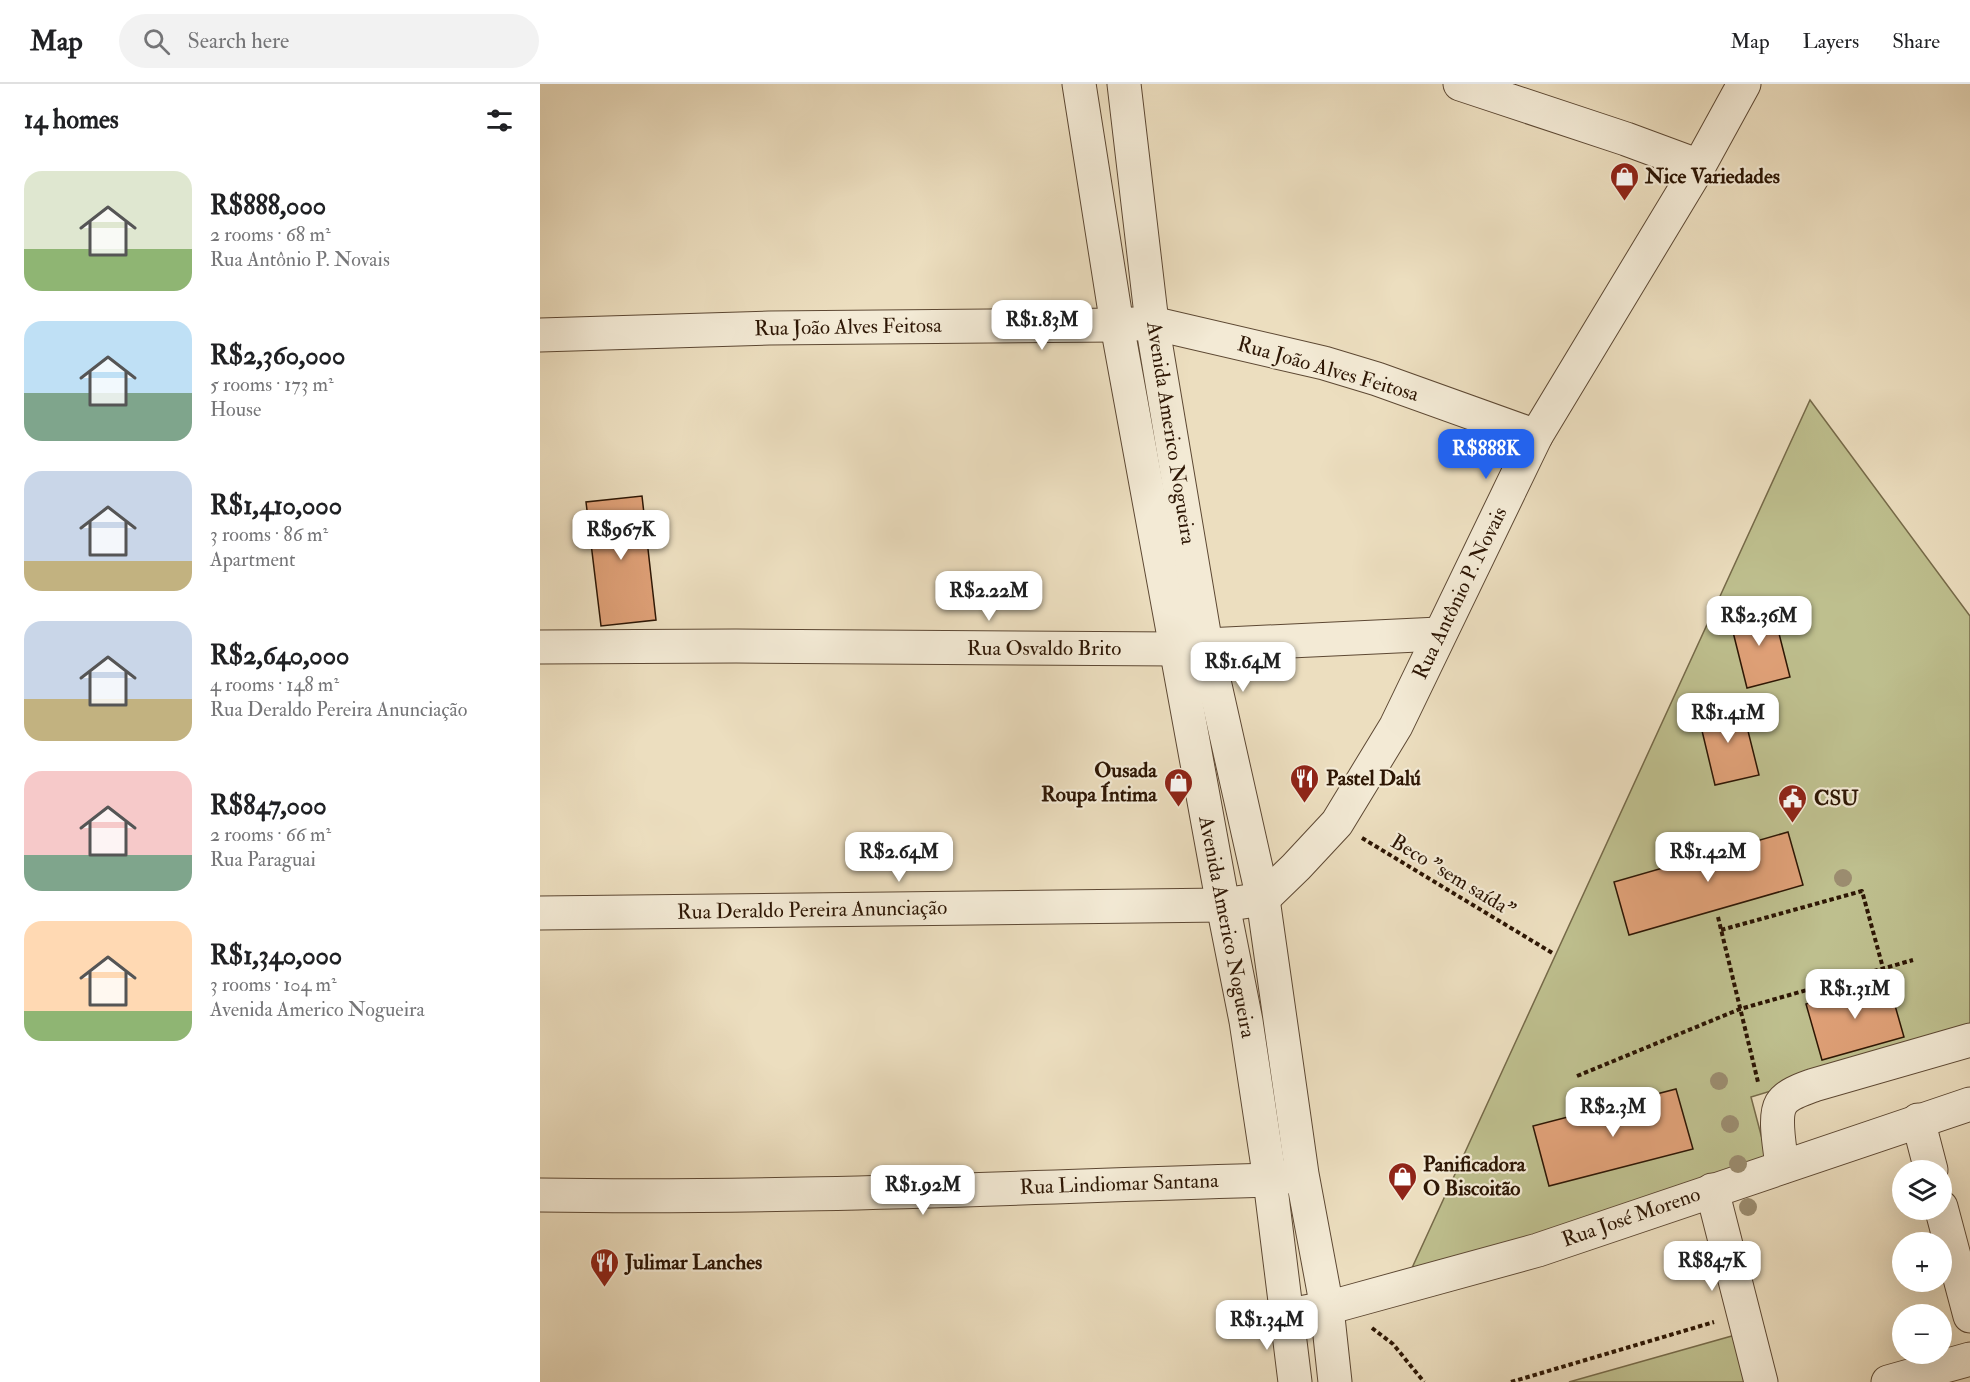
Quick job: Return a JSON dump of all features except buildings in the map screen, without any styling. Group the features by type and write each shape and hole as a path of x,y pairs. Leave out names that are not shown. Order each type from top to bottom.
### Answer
{"street":[{"name":"Avenida Americo Nogueira","path":"1078,84 1117,326 1191,647 1263,899 1286,1177 1288,1315 1295,1382"},
{"name":"Avenida Americo Nogueira","path":"1124,84 1223,905 1246,1021 1286,1177 1328,1308 1335,1382"},
{"path":"1460,84 1626,139 1699,166"},
{"name":"Rua Antônio P. Novais","path":"1263,899 1336,823 1396,726 1536,436 1699,166 1744,84"},
{"name":"Rua João Alves Feitosa","path":"540,335 769,328 1117,326 1152,323 1324,363 1377,379 1536,436"},
{"name":"Rua Osvaldo Brito","path":"540,647 1191,647 1439,634"},
{"name":"Rua Deraldo Pereira Anunciação","path":"540,913 1223,905 1263,899"},
{"path":"1782,1167 1778,1116 1781,1104 1790,1096 1814,1085 1970,1040"},
{"name":"Rua José Moreno","path":"1288,1315 1328,1308 1538,1250 1970,1104"},
{"path":"1918,1120 1928,1160"},
{"name":"Rua Lindiomar Santana","path":"540,1195 924,1190 1286,1177"},
{"path":"1712,1190 1761,1382"},
{"path":"1944,1220 1970,1316"},
{"path":"1888,1382 1970,1359"}],"path":[{"name":"Beco \"sem saída\"","path":"1336,823 1554,954"},
{"path":"1721,930 1862,891 1883,968"},
{"path":"1718,917 1758,1084"},
{"path":"1577,1076 1740,1009 1913,960"},
{"path":"1511,1382 1724,1320"},
{"path":"1370,1327 1393,1344 1424,1382"}],"green space":[{"name":"CSU","path":"1810,400 1970,616 1970,1031 1751,1097 1774,1184 1406,1281"},
{"path":"1746,1332 1758,1382 1569,1382"}],"place":[{"name":"Nice Variedades","path":"1624,202"},
{"name":"Pastel Dalú","path":"1305,804"},
{"name":"Ousada Roupa Íntima","path":"1178,808"},
{"name":"CSU","path":"1793,824"},
{"name":"Panificadora O Biscoitão","path":"1402,1202"},
{"name":"Julimar Lanches","path":"604,1288"}]}
